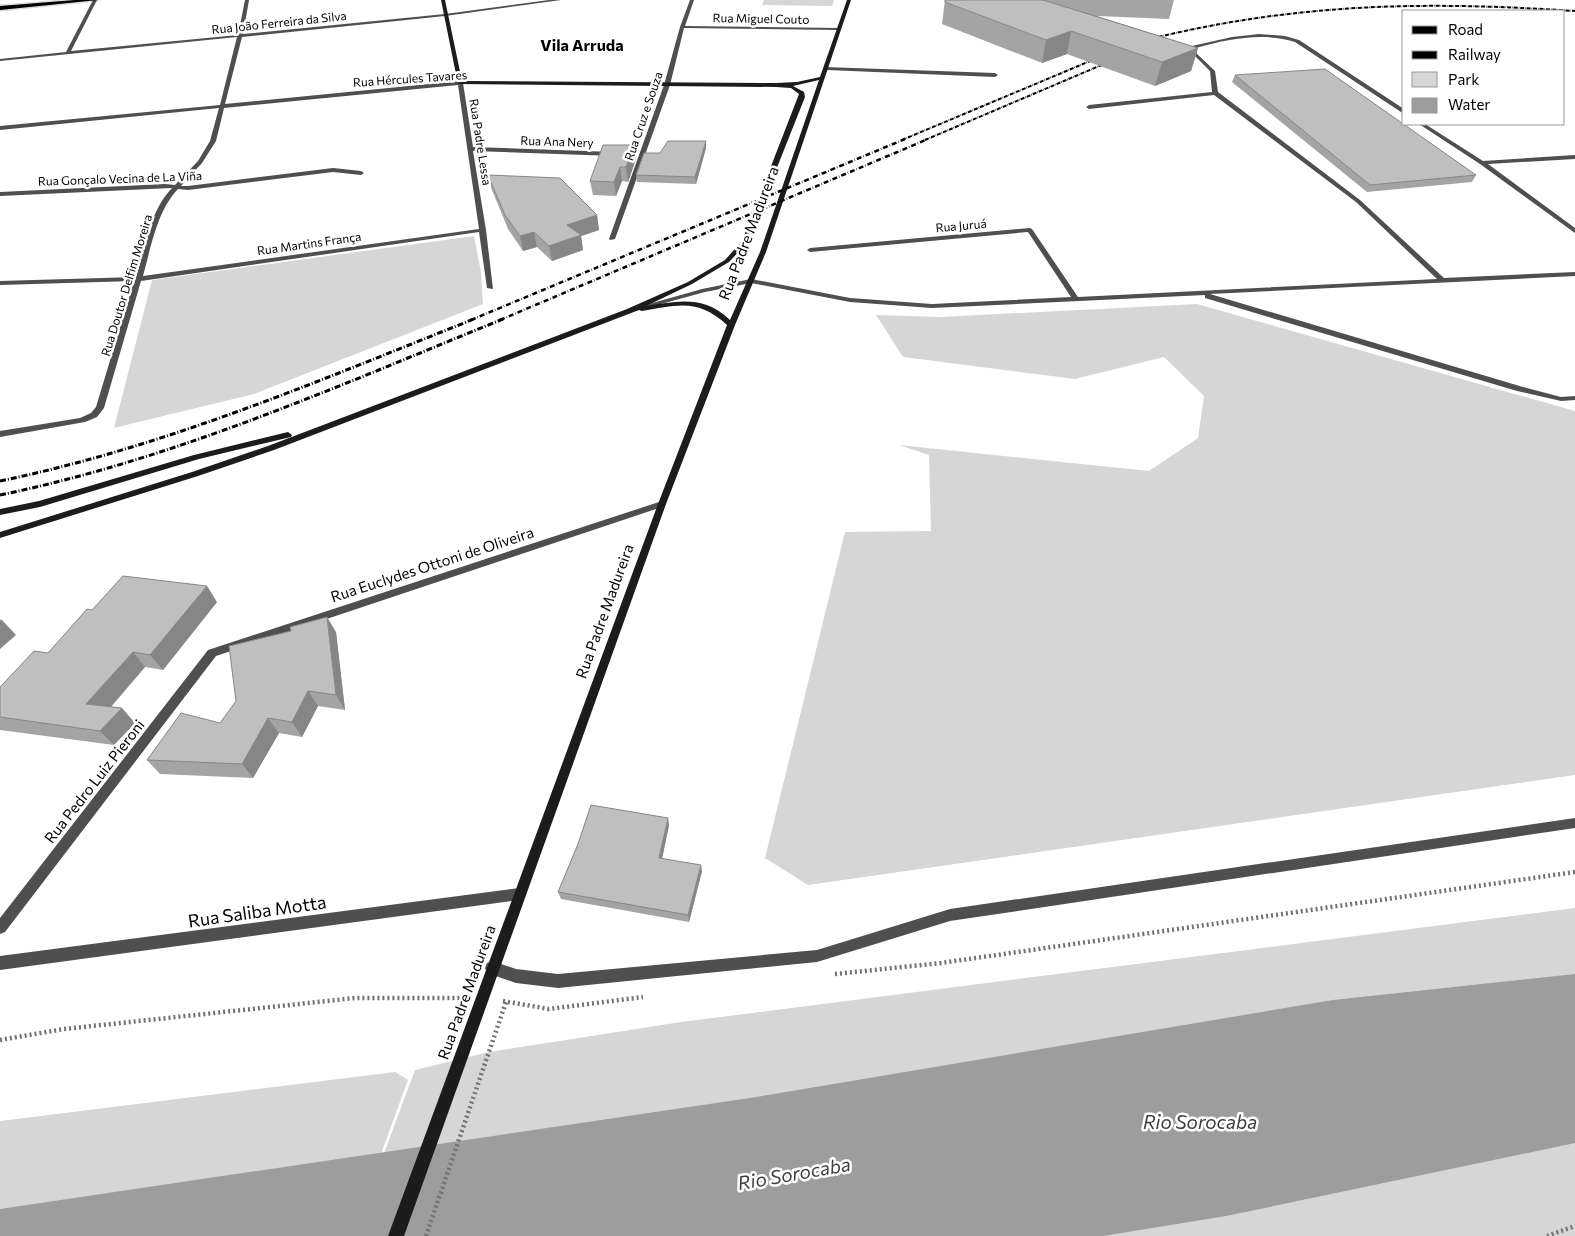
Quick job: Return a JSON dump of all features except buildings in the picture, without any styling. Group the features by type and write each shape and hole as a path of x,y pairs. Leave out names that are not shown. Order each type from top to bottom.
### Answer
{"main road":[{"path":"0,8 95,0"},
{"name":"Rua Padre Lessa","path":"443,0 460,83"},
{"name":"Rua Padre Madureira","path":"396,1236 662,504 731,325 751,281 827,68 849,0"},
{"name":"Rua Hércules Tavares","path":"460,83 776,85 797,84 823,78"},
{"name":"Rua Padre Madureira","path":"630,311 727,261 746,242 802,97 802,93 792,87 776,85"},
{"path":"0,535 195,474 630,311 694,302 714,310 731,325"},
{"path":"0,512 40,504 198,457 320,428"}],"street":[{"path":"68,53 95,0"},
{"name":"Rua Doutor Delfim Moreira","path":"0,434 82,420 94,415 100,408 152,230 165,199 200,162 213,141 240,36 246,0"},
{"name":"Rua João Ferreira da Silva","path":"0,60 445,15 559,0"},
{"name":"Rua Cruz e Souza","path":"612,239 667,84 682,27 692,0"},
{"name":"Rua Miguel Couto","path":"682,27 839,29"},
{"path":"1215,94 1212,71 1194,53 1194,47 1220,40 1267,36 1286,37 1297,41 1402,111"},
{"path":"827,68 995,75"},
{"name":"Rua Hércules Tavares","path":"0,128 442,82 460,83"},
{"name":"Rua Padre Lessa","path":"460,83 491,288"},
{"path":"1089,107 1215,94 1358,200 1444,281"},
{"path":"1424,125 1482,163 1575,231"},
{"name":"Rua Ana Nery","path":"471,149 624,154"},
{"path":"633,154 642,155"},
{"path":"1482,163 1575,157"},
{"name":"Rua Gonçalo Vecina de La Viña","path":"0,194 165,186 188,188 333,170 360,173"},
{"name":"Rua Martins França","path":"0,283 138,279 483,230"},
{"name":"Rua Juruá","path":"810,250 1030,230 1077,300"},
{"path":"630,311 704,290 751,281 850,300 923,305 1077,300 1575,274"},
{"path":"1199,293 1520,389 1561,399 1575,398"},
{"name":"Rua Euclydes Ottoni de Oliveira","path":"212,653 662,504"},
{"name":"Rua Pedro Luiz Pieroni","path":"0,928 212,653"},
{"path":"492,968 516,976 558,981 817,956 950,915 1575,823"},
{"name":"Rua Saliba Motta","path":"0,963 519,894"}],"path":[{"path":"426,1236 500,1020"},
{"path":"1546,1236 1575,1226"}],"green space":[{"path":"764,0 834,0 832,6 762,5"},
{"path":"474,236 481,272 483,304 254,394 114,428 152,280"},
{"path":"1197,304 1575,411 1575,775 808,885 765,858 845,532 931,531 929,455 899,445 1149,471 1198,438 1204,396 1164,357 1075,379 903,357 876,315 940,317"},
{"name":"Rio Sorocaba","path":"1575,908 1575,1236 353,1236 415,1070 489,1052 681,1022"},
{"path":"395,1072 408,1080 351,1236 0,1236 0,1121"}],"water":[{"name":"Rio Sorocaba","path":"1575,974 1575,1143 1226,1216 1103,1236 0,1236 0,1209 750,1098 1333,1000"}],"railway":[{"path":"1146,40 1254,18 1359,8 1465,6 1556,10"},
{"path":"1565,10 1575,11"},
{"path":"902,140 1102,56"},
{"path":"925,140 1111,61"},
{"path":"471,320 905,139"},
{"path":"500,320 928,139"},
{"path":"0,481 61,467 181,431 299,389 474,319"},
{"path":"0,495 65,480 193,441 317,395 503,319"}],"district":[{"name":"Vila Arruda","path":"582,44"}]}
